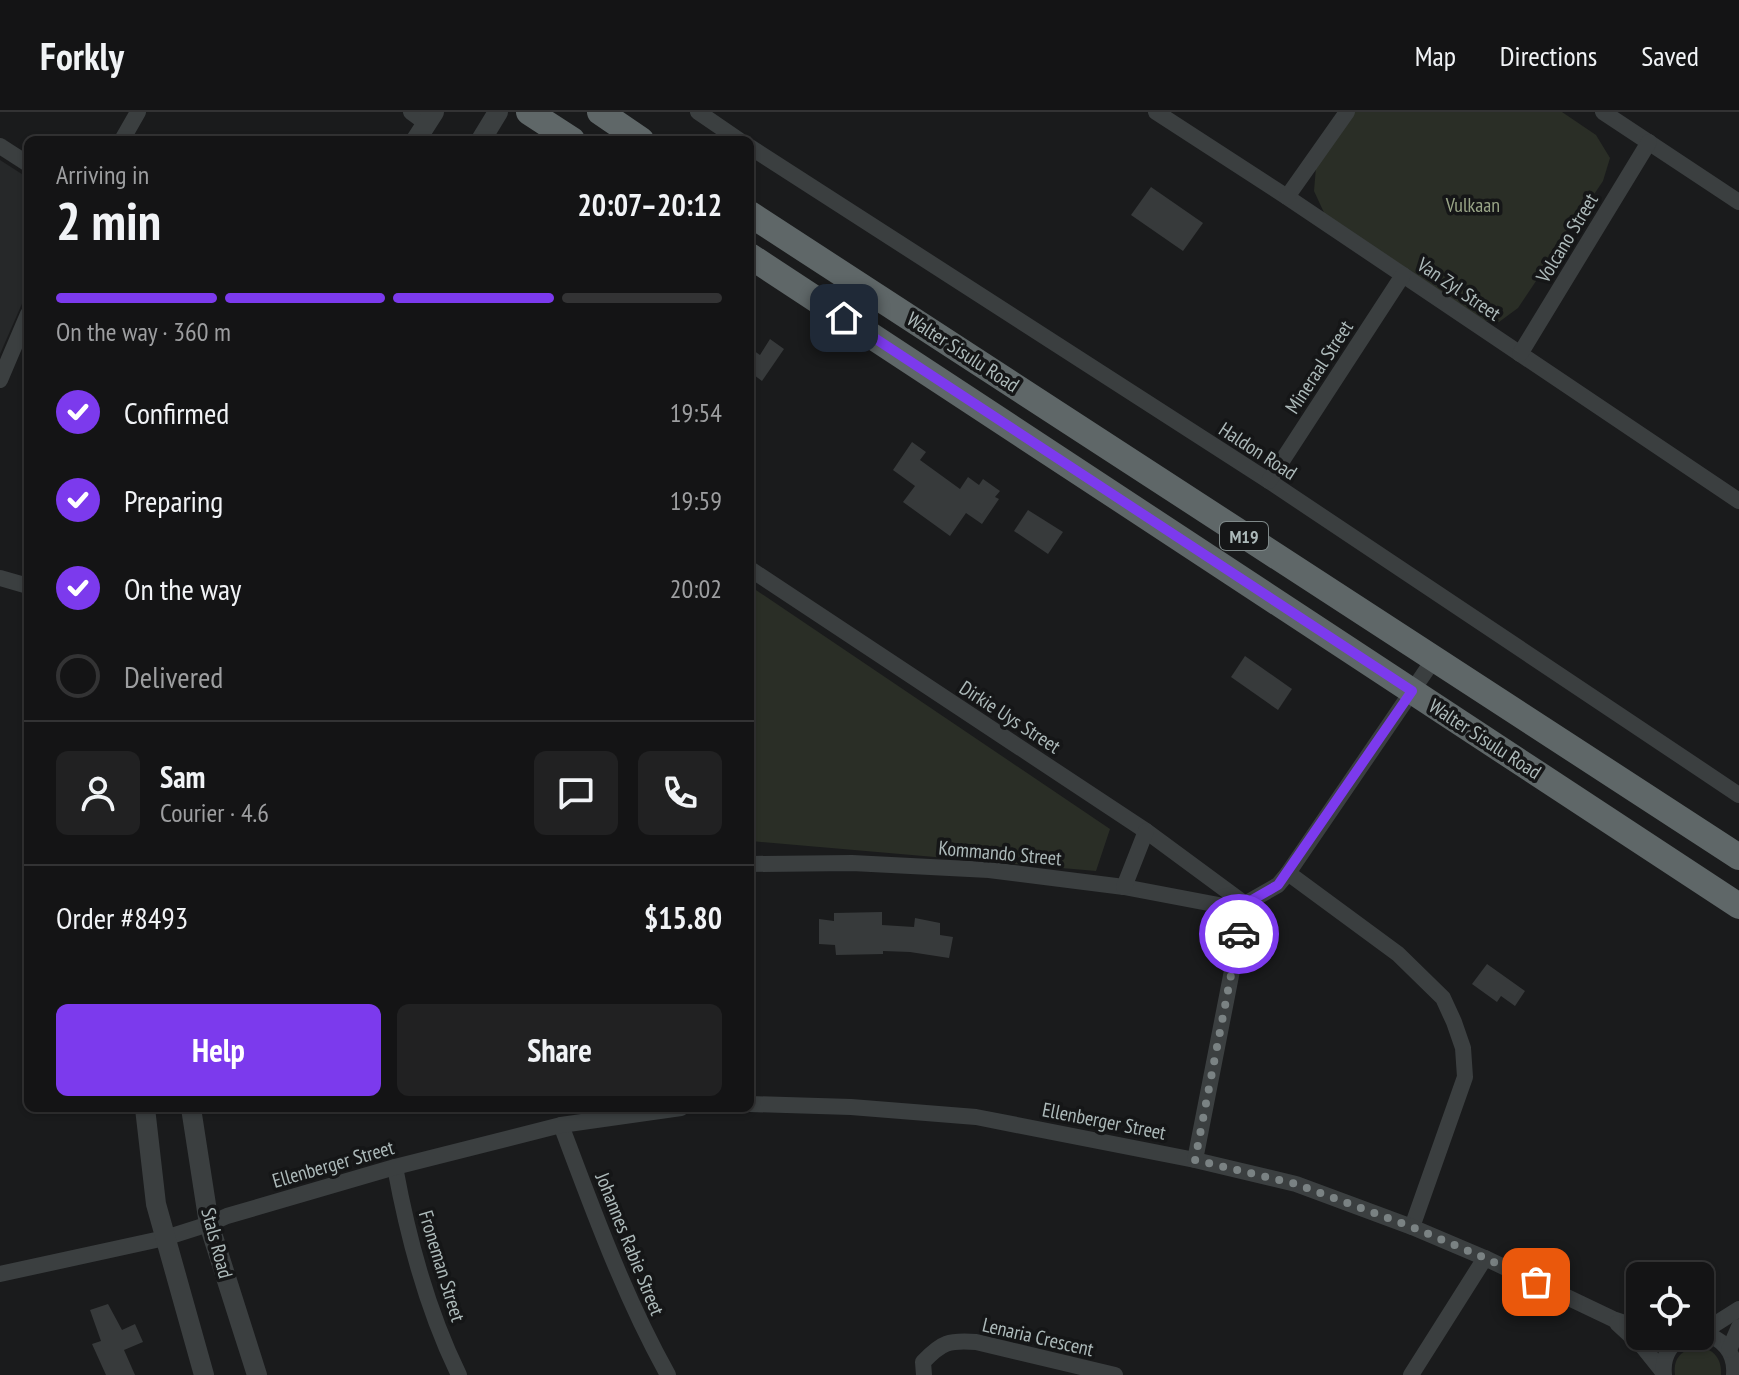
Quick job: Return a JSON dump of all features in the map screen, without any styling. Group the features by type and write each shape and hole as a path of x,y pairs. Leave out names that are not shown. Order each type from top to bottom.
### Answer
{"highway":[{"path":"529,112 566,136"},
{"path":"600,112 635,136"},
{"name":"Walter Sisulu Road","path":"754,217 1739,857"},
{"path":"775,272 793,242"},
{"name":"Walter Sisulu Road","path":"754,259 1739,906"},
{"path":"936,378 956,348"},
{"path":"1170,532 1191,501"},
{"path":"1564,791 1586,758"}],"street":[{"path":"124,136 138,112"},
{"path":"483,136 498,112"},
{"path":"698,112 733,136"},
{"name":"Van Zyl Street","path":"1156,112 1739,501"},
{"path":"1287,197 1347,112"},
{"path":"1603,112 1739,202"},
{"name":"Volcano Street","path":"1520,354 1649,142"},
{"path":"0,146 24,161"},
{"name":"Haldon Road","path":"754,150 1269,481 1739,795"},
{"name":"Mineraal Street","path":"1269,481 1403,275"},
{"path":"0,380 24,323"},
{"name":"Dirkie Uys Street","path":"754,572 1146,831 1245,904"},
{"path":"0,578 24,585"},
{"path":"1195,1160 1245,904 1278,885 1288,873 1434,659"},
{"path":"1124,887 1146,831"},
{"name":"Kommando Street","path":"754,864 852,863 989,870 1124,887 1224,906 1245,904"},
{"path":"1288,873 1398,954 1443,998 1454,1022 1463,1048 1465,1077 1412,1227"},
{"name":"Ellenberger Street","path":"754,1104 851,1107 976,1117 1195,1160 1296,1184 1412,1227 1626,1323"},
{"path":"145,1112 156,1204 204,1375"},
{"name":"Stals Road","path":"192,1112 209,1224 257,1375"},
{"name":"Ellenberger Street","path":"0,1274 165,1238 227,1216 395,1167 561,1125 653,1112"},
{"name":"Johannes Rabie Street","path":"561,1125 610,1255 645,1334 668,1375"},
{"name":"Froneman Street","path":"395,1167 404,1219 428,1297 459,1375"},
{"path":"1411,1375 1485,1258"},
{"path":"1714,1324 1739,1309"},
{"name":"Ellenberger Street","path":"1613,1319 1643,1347 1663,1374"},
{"path":"1729,1350 1739,1327"},
{"path":"1714,1337 1729,1350 1734,1361 1734,1375"},
{"name":"Lenaria Crescent","path":"924,1375 923,1362 937,1348 953,1340 976,1342 1115,1375"},
{"path":"1663,1374 1669,1350"}],"shaded area":[{"path":"0,160 24,175 24,299 0,354"}],"green space":[{"name":"Vulkaan","path":"1351,112 1562,112 1596,135 1610,158 1603,181 1518,308 1499,322 1476,320 1326,217 1314,191 1316,167"},
{"path":"754,589 1110,829 1096,871 754,841"},
{"path":"1708,1350 1715,1354 1721,1375 1675,1375 1678,1357 1685,1351"}],"building":[{"path":"1151,187 1203,223 1183,251 1131,215"},
{"path":"770,339 784,349 762,381 754,375 754,351 760,355"},
{"path":"912,442 926,452 920,460 960,489 968,477 979,485 983,479 1000,491 995,497 999,499 982,524 966,513 950,536 903,502 915,486 893,470"},
{"path":"1028,510 1063,532 1048,554 1014,531"},
{"path":"1245,656 1292,689 1278,710 1231,677"},
{"path":"882,912 882,925 914,927 915,918 940,923 940,935 953,937 949,958 883,951 883,954 836,955 835,945 819,944 819,919 834,921 834,913"},
{"path":"1487,964 1525,991 1515,1006 1501,996 1497,1002 1472,984"},
{"path":"108,1304 122,1330 135,1324 143,1342 124,1350 135,1375 106,1375 92,1344 101,1341 90,1310"}],"way so far":[{"path":"1239,934 1195,1160 1296,1184 1412,1227 1536,1282"}],"route":[{"path":"844,318 1412,691 1288,873 1278,885 1245,904 1239,934"}]}
